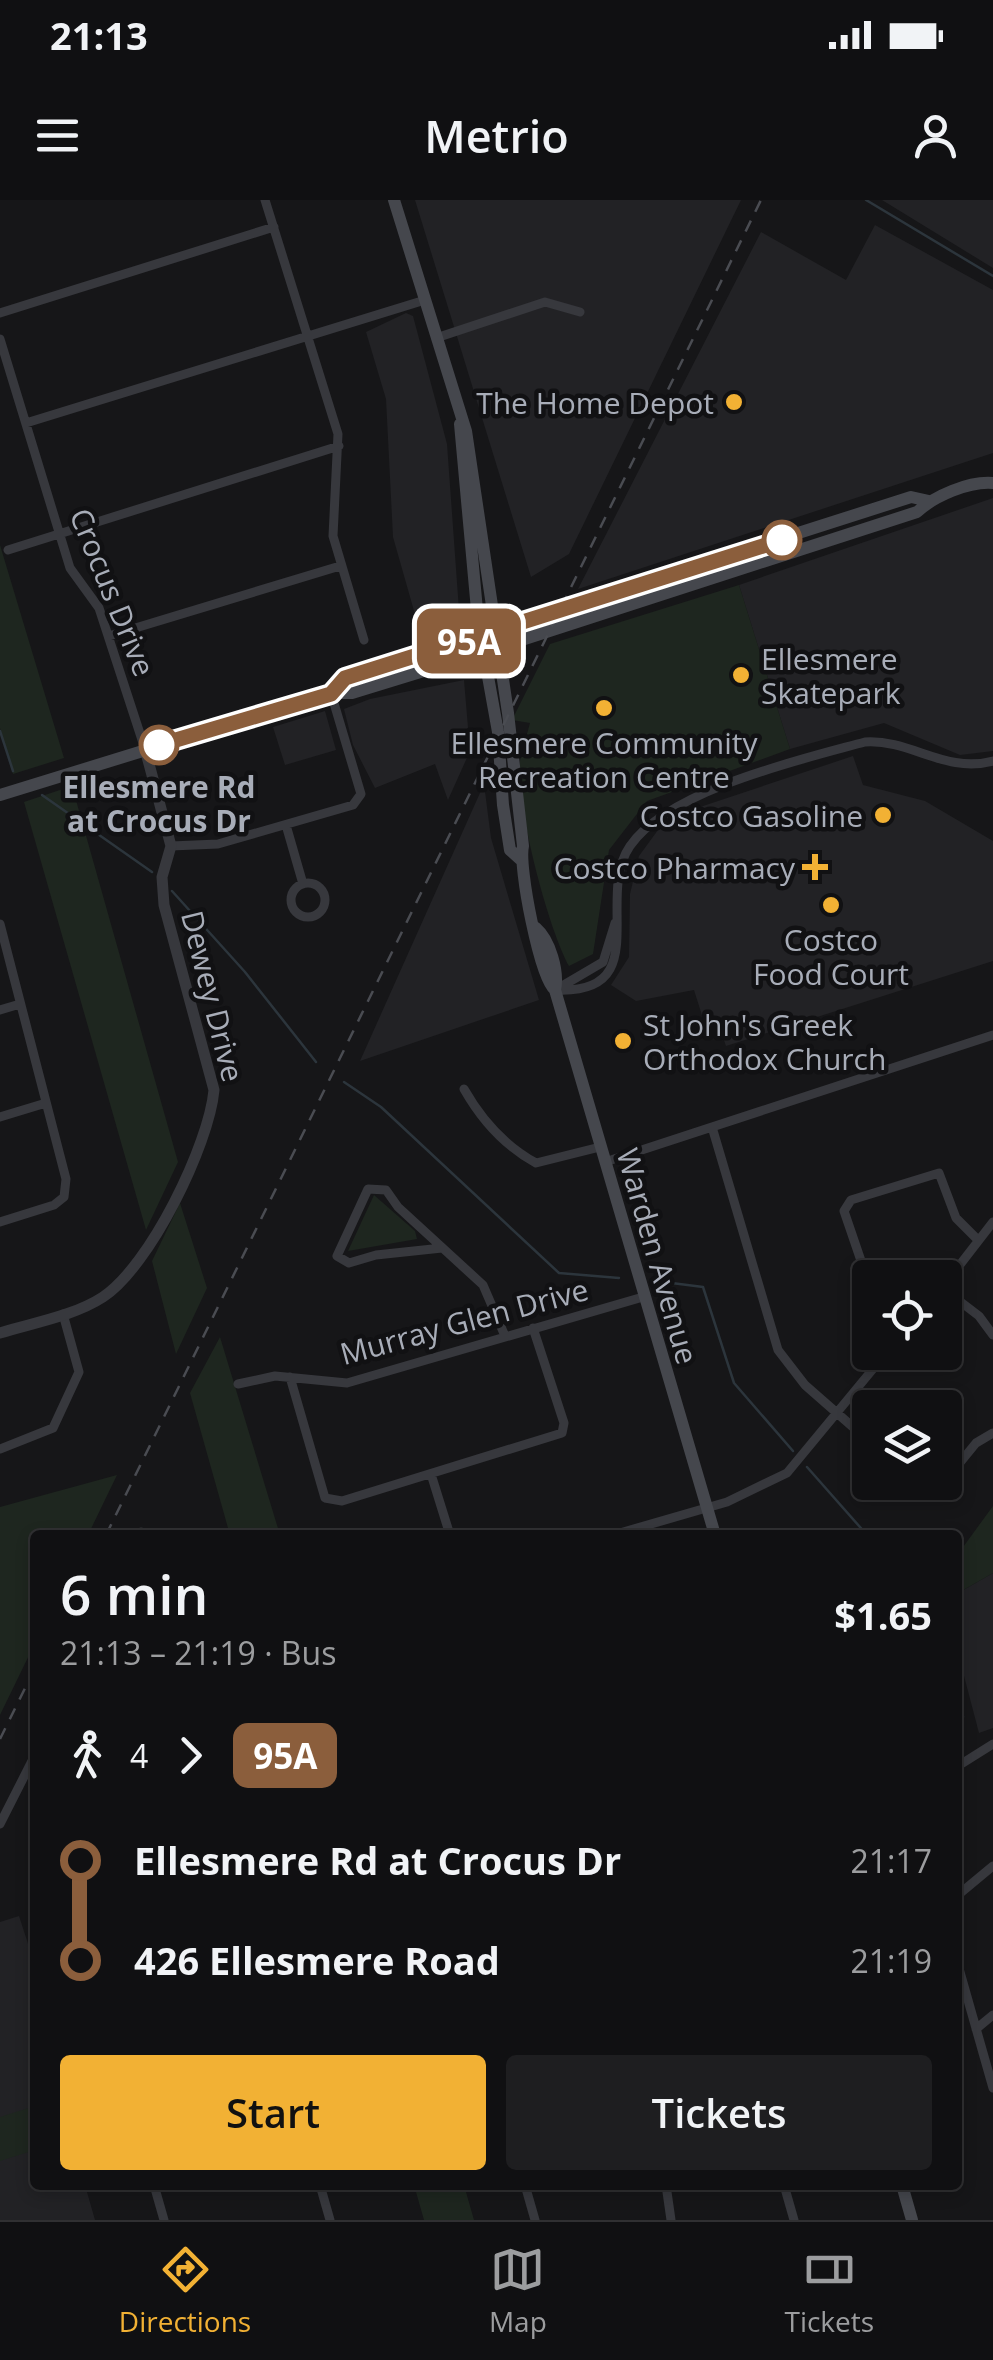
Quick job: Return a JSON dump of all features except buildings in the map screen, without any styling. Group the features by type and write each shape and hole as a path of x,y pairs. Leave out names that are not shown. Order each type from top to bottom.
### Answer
{"main road":[{"name":"Warden Avenue","path":"394,200 460,422 489,642 508,713 523,846 520,859 536,928 533,940 548,984 555,990 713,1530"},
{"path":"0,794 331,694 345,678 489,642 785,546 917,512 929,501 988,482 993,469"},
{"path":"903,2190 912,2220"}],"street":[{"path":"265,200 339,446 333,536 364,640"},
{"path":"0,313 274,227"},
{"path":"26,423 424,300"},
{"path":"436,338 546,302 580,312"},
{"name":"Crocus Drive","path":"0,339 70,568 97,603 144,749"},
{"path":"8,550 339,446"},
{"path":"110,636 340,566"},
{"path":"171,846 218,844 353,805 361,794 331,694"},
{"path":"555,990 590,985 611,970 620,941 615,882 627,850 651,822 696,795 864,742 890,742 945,763 993,761"},
{"name":"Dewey Drive","path":"0,1333 100,1299 128,1276 148,1249 211,1121 214,1090 164,905 162,877 171,846 144,749"},
{"path":"286,826 303,884"},
{"path":"0,924 66,1179 64,1197 54,1205 0,1222"},
{"path":"0,1010 20,1004"},
{"path":"605,1162 993,1035"},
{"path":"464,1089 478,1114 519,1154 536,1163 600,1148"},
{"path":"0,1117 46,1103"},
{"path":"712,1127 778,1350 805,1385 852,1426"},
{"path":"861,1260 844,1210 851,1200 939,1173 956,1218 978,1240"},
{"path":"442,1248 376,1255 350,1264 340,1261 337,1252 365,1193 373,1186 386,1190 398,1208 483,1285 505,1336"},
{"path":"962,1263 993,1222"},
{"name":"Murray Glen Drive","path":"238,1384 290,1377 347,1383 644,1297"},
{"path":"962,1302 993,1335"},
{"path":"0,1449 54,1428 79,1372 63,1314"},
{"path":"290,1377 329,1501 342,1501 562,1433 564,1423 534,1328"},
{"path":"630,1530 754,1492 786,1473 873,1370"},
{"path":"962,1460 976,1443 993,1434"},
{"path":"431,1474 448,1530"},
{"path":"962,1763 993,1744"},
{"path":"0,1824 30,1766"},
{"path":"962,1892 993,1866"},
{"path":"962,1979 993,2088"},
{"path":"976,2028 993,2015"},
{"path":"155,2190 164,2220"},
{"path":"321,2190 330,2220"},
{"path":"526,2190 535,2220"},
{"path":"667,2190 671,2220"},
{"path":"785,2190 794,2220"}],"shaded area":[{"path":"415,200 741,200 569,554 531,577"},
{"path":"882,200 993,200 993,268"},
{"path":"875,225 993,290 993,453 578,589 761,232 846,280"},
{"path":"406,313 413,316 447,444 460,624 422,639 393,537 386,399 366,332"},
{"path":"993,498 993,751 960,755 884,723 790,749 739,585"},
{"path":"0,545 64,758 13,774 0,728"},
{"path":"739,585 790,749 647,801 609,850 593,954 569,966 543,896 523,805 520,761 530,723 512,720 550,644"},
{"path":"464,680 470,751 448,800 435,764 375,788 353,745 344,709 370,699"},
{"path":"325,711 336,750 285,765 273,727"},
{"path":"853,756 863,785 925,801 993,841 993,961 726,1046 722,1034 707,1031 694,990 636,1001 611,985 629,957 630,894 639,856 658,830 685,812"},
{"path":"484,784 491,838 539,1000 360,1061"},
{"path":"72,786 178,1162 146,1230 24,802"},
{"path":"374,1195 415,1231 417,1239 348,1251"},
{"path":"180,1203 207,1288 176,1354 152,1261"},
{"path":"220,1337 278,1530 229,1530 190,1393"},
{"path":"117,1475 90,1530 30,1530 30,1653 0,1715 0,1507"},
{"path":"993,1506 993,1573 962,1591 962,1549"},
{"path":"993,1573 993,1728 979,1733 962,1668 962,1591"},
{"path":"19,1916 30,1950 30,2190 86,2190 95,2220 0,2220 0,1922"},
{"path":"30,2108 30,2152 0,2161 0,2117"},
{"path":"415,2190 465,2190 474,2220 424,2220"}],"waterway":[{"path":"866,200 993,276"},
{"path":"0,731 13,771"},
{"path":"42,795 152,872"},
{"path":"172,891 245,972 316,1062"},
{"path":"344,1082 381,1107 559,1273 619,1278"},
{"path":"656,1281 703,1287 734,1383 793,1451"},
{"path":"807,1467 863,1530"},
{"path":"962,1711 962,1720"}],"railway":[{"path":"108,1530 761,200"},
{"path":"0,1739 30,1678"}],"bus line":[{"name":"95A","path":"159,745 331,694 345,678 782,540"}],"place":[{"name":"The Home Depot","path":"734,402"},
{"name":"Ellesmere Skatepark","path":"741,675"},
{"name":"Ellesmere Community Recreation Centre","path":"604,708"},
{"name":"Ellesmere Rd at Crocus Dr","path":"159,745"},
{"name":"Costco Gasoline","path":"883,815"},
{"name":"Costco Pharmacy","path":"815,867"},
{"name":"Costco Food Court","path":"831,905"},
{"name":"St John's Greek Orthodox Church","path":"623,1041"}]}
